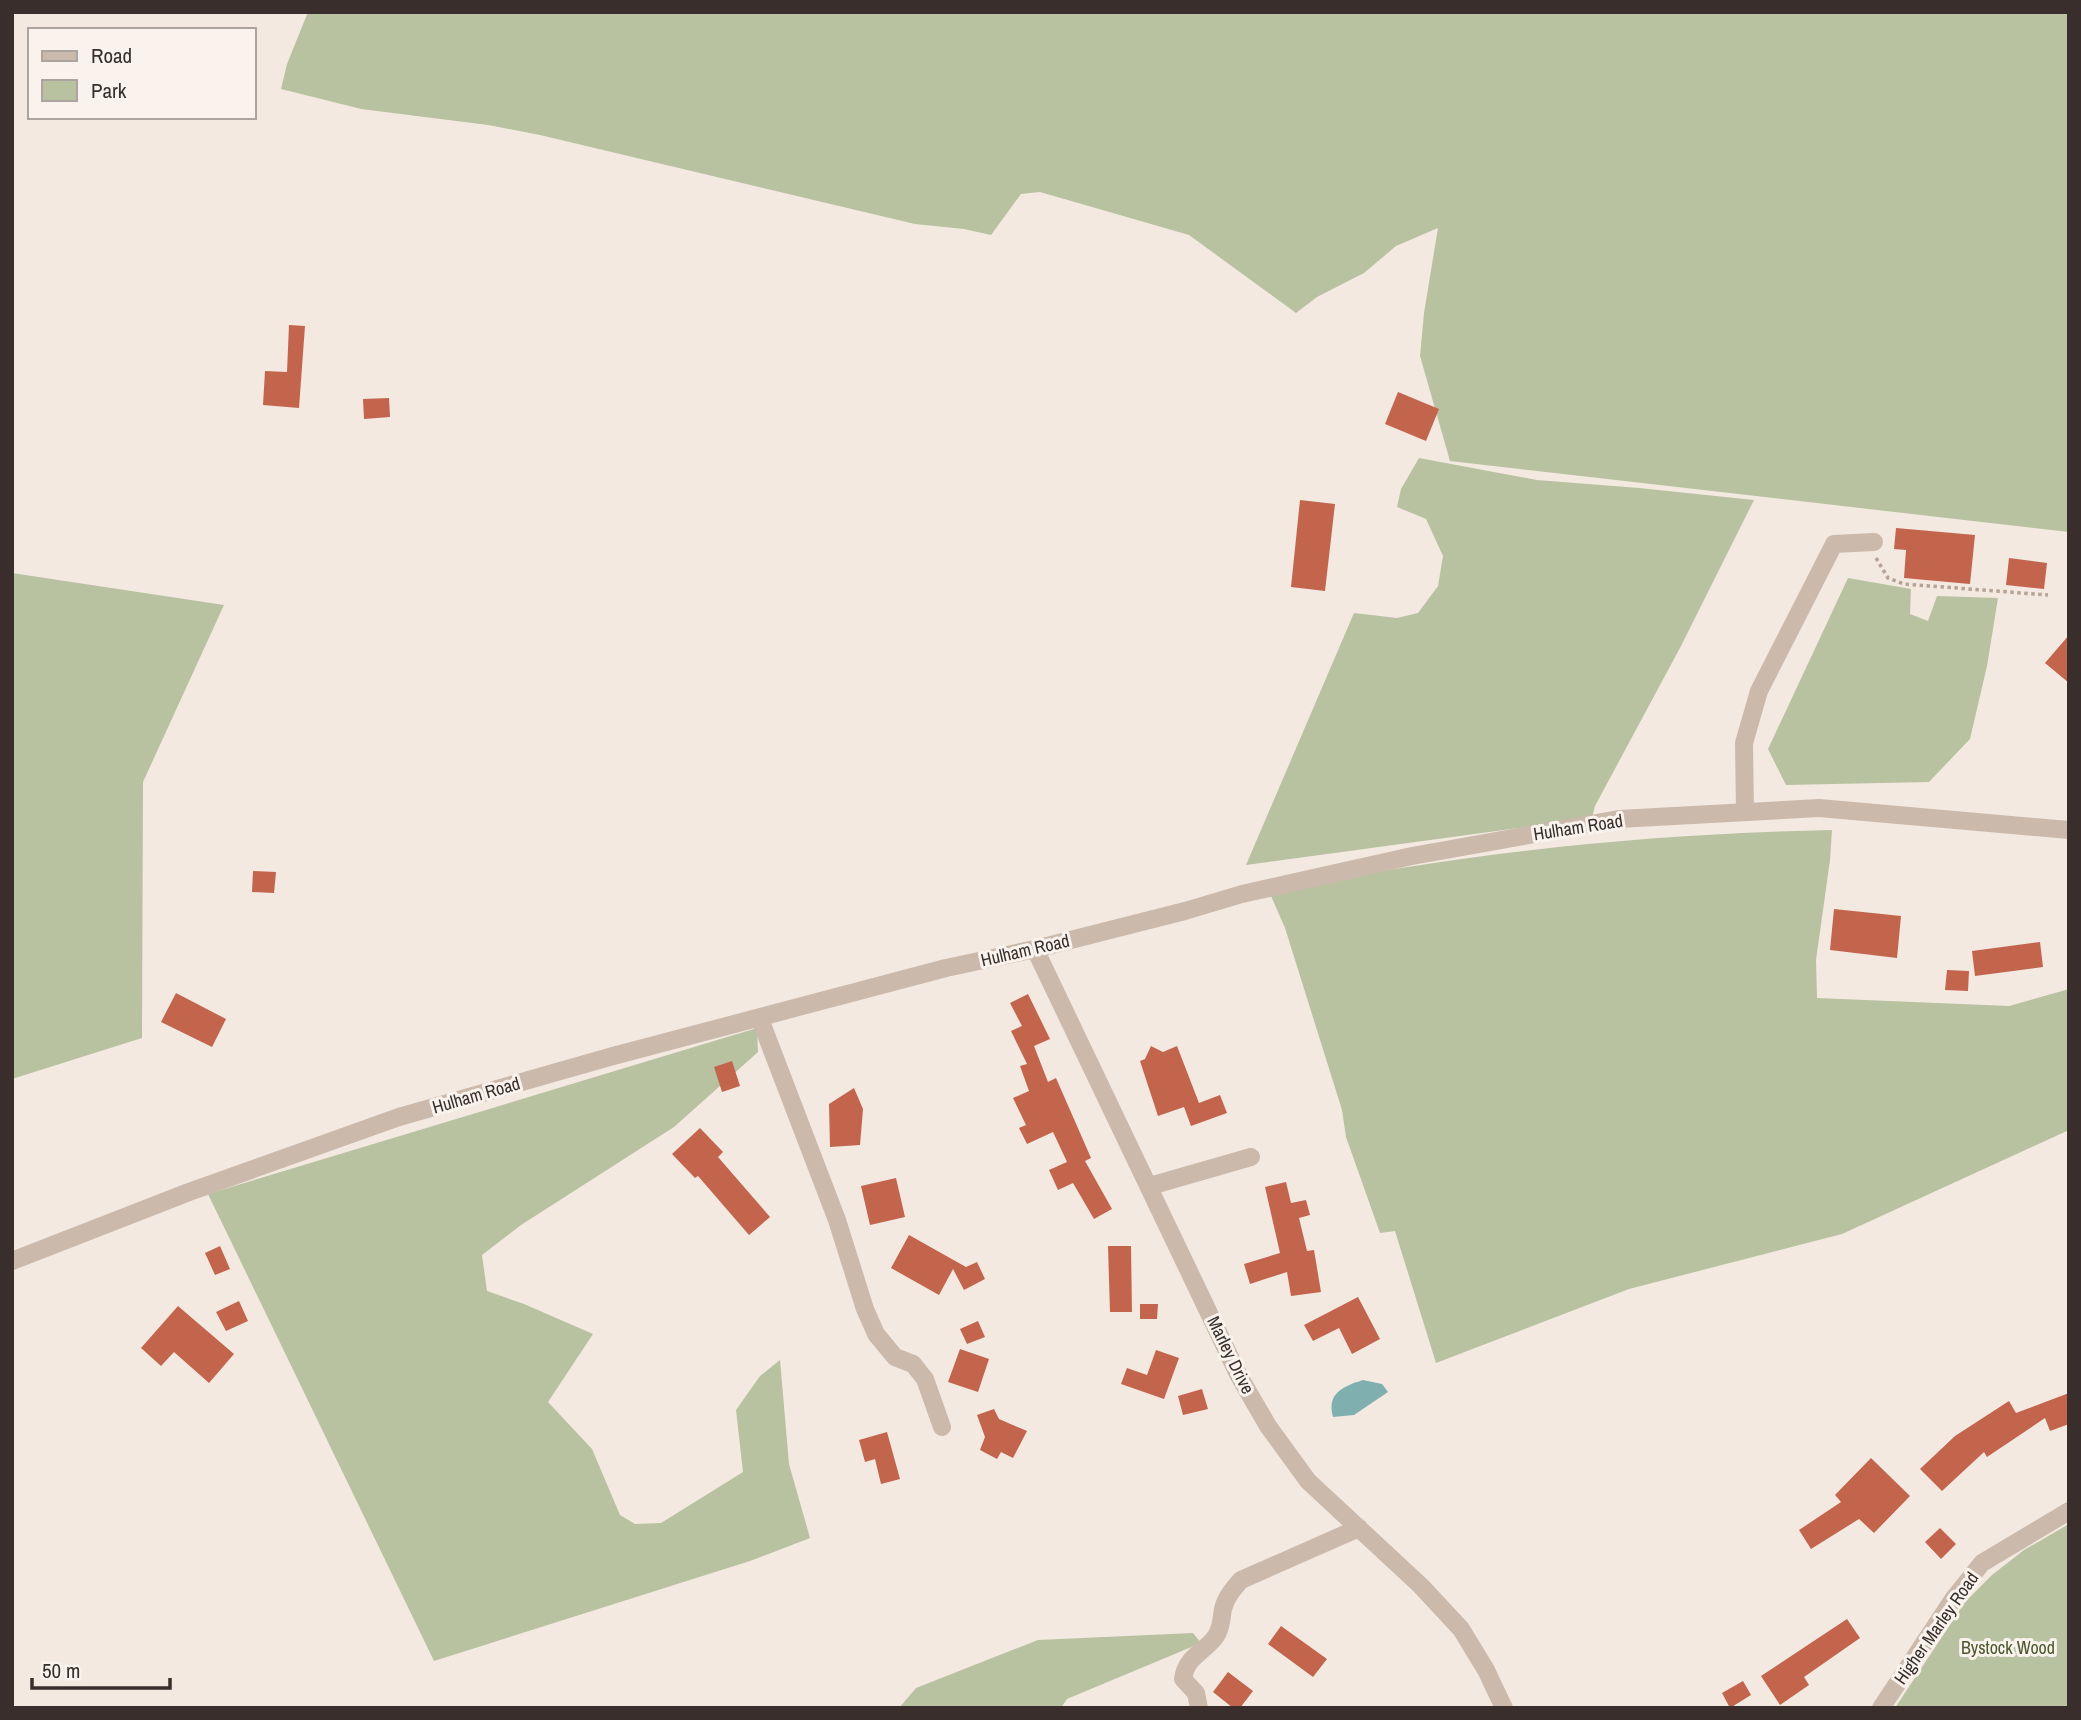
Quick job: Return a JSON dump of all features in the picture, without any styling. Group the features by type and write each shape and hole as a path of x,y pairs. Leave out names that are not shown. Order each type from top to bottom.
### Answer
{"street":[{"path":"1745,812 1744,743 1759,691 1834,544 1874,542"},
{"name":"Hulham Road","path":"12,1261 189,1192 399,1117 613,1056 946,968 1035,949 1242,894 1412,856 1619,819 1819,808 2069,830"},
{"name":"Marley Drive","path":"1035,949 1239,1376 1268,1426 1308,1481 1421,1586 1461,1629 1486,1670 1504,1708"},
{"path":"760,1018 837,1220 865,1309 876,1334 895,1357 913,1364 925,1379 942,1427"},
{"path":"1150,1186 1251,1157"},
{"name":"Higher Marley Road","path":"1881,1708 1954,1598 1982,1563 2069,1511"},
{"path":"1199,1708 1196,1693 1183,1679 1184,1669 1191,1658 1214,1638 1221,1626 1229,1595 1241,1580 1359,1528"}],"path":[{"path":"1874,542 1874,553 1888,578 1903,584 2048,595"}],"green space":[{"path":"308,12 2069,12 2069,532 1450,461 1420,356 1438,228 1396,246 1364,273 1317,297 1296,313 1189,235 1040,192 1021,194 991,235 915,224 540,135 488,125 361,109 281,89 287,64"},
{"path":"1419,458 1537,480 1754,500 1681,646 1595,806 1592,818 1246,865 1354,613 1397,618 1418,613 1438,586 1443,556 1426,519 1397,507 1401,489"},
{"path":"12,573 224,605 143,782 142,1038 12,1079"},
{"path":"1848,578 1911,589 1910,614 1928,621 1937,596 1998,598 1987,666 1970,739 1929,782 1786,785 1768,749"},
{"path":"1832,830 1816,960 1817,998 2009,1006 2069,989 2069,1130 1842,1234 1629,1289 1436,1363 1395,1231 1380,1233 1346,1137 1342,1110 1285,928 1271,896 1385,871 1508,853 1670,837"},
{"path":"757,1028 758,1052 674,1127 521,1225 482,1255 487,1291 593,1334 548,1402 592,1449 620,1515 635,1524 661,1523 743,1472 736,1410 760,1376 780,1360 789,1464 810,1538 750,1561 434,1661 208,1194"},
{"name":"Bystock Wood","path":"2069,1524 2069,1708 1895,1708 1965,1602 1992,1575 2024,1550"},
{"path":"1193,1633 1201,1643 1067,1699 1061,1708 899,1708 916,1688 1038,1640"}],"water":[{"path":"1363,1380 1382,1384 1388,1392 1354,1415 1333,1417 1334,1396 1343,1388"}],"building":[{"path":"289,325 305,326 299,408 263,405 265,371 287,372"},
{"path":"1398,392 1439,409 1426,441 1385,424"},
{"path":"389,398 390,417 364,419 363,399"},
{"path":"1300,500 1335,504 1325,591 1291,587"},
{"path":"1896,528 1975,535 1970,584 1904,578 1906,550 1894,549"},
{"path":"2009,558 2047,563 2044,589 2006,585"},
{"path":"2069,635 2069,683 2045,663"},
{"path":"253,871 276,872 274,893 252,892"},
{"path":"1834,909 1901,916 1897,958 1830,950"},
{"path":"2040,942 2043,967 1975,976 1972,951"},
{"path":"1947,970 1969,971 1968,991 1945,990"},
{"path":"176,993 226,1019 212,1047 161,1022"},
{"path":"1028,994 1050,1039 1034,1046 1048,1082 1056,1078 1091,1158 1085,1161 1112,1209 1094,1219 1073,1183 1058,1190 1049,1170 1067,1162 1053,1132 1027,1144 1019,1128 1026,1125 1013,1098 1029,1091 1020,1066 1027,1064 1011,1031 1022,1026 1010,1003"},
{"path":"1151,1046 1163,1052 1177,1046 1199,1103 1220,1095 1227,1113 1191,1126 1184,1107 1158,1116 1140,1061 1145,1059"},
{"path":"732,1061 740,1086 722,1092 714,1067"},
{"path":"854,1088 863,1109 860,1145 830,1147 829,1104"},
{"path":"700,1128 723,1152 718,1157 770,1217 749,1235 698,1176 695,1178 672,1154"},
{"path":"896,1178 905,1217 870,1225 861,1186"},
{"path":"1286,1182 1291,1203 1306,1200 1310,1215 1299,1218 1307,1251 1314,1250 1321,1292 1291,1296 1287,1272 1250,1284 1244,1264 1280,1253 1265,1187"},
{"path":"909,1235 966,1267 977,1262 985,1279 964,1290 953,1269 939,1295 891,1268"},
{"path":"220,1246 230,1269 215,1275 205,1253"},
{"path":"1108,1246 1131,1246 1132,1312 1110,1312"},
{"path":"1358,1297 1380,1339 1352,1354 1339,1328 1313,1341 1304,1325"},
{"path":"239,1301 248,1321 226,1331 216,1312"},
{"path":"1140,1304 1158,1304 1157,1319 1140,1319"},
{"path":"178,1306 234,1354 209,1383 174,1352 161,1366 141,1348"},
{"path":"978,1321 985,1337 967,1344 960,1329"},
{"path":"960,1349 989,1359 978,1392 948,1382"},
{"path":"1156,1350 1179,1358 1164,1399 1121,1384 1127,1368 1147,1375"},
{"path":"1202,1389 1208,1409 1183,1415 1178,1396"},
{"path":"2069,1393 2069,1424 2050,1431 2045,1418 1987,1457 1984,1452 1942,1491 1920,1469 1955,1436 2009,1401 2016,1413"},
{"path":"994,1409 999,1419 1027,1431 1013,1458 1001,1452 997,1459 980,1450 985,1437 977,1415"},
{"path":"887,1432 900,1479 881,1484 875,1459 865,1462 859,1440"},
{"path":"1871,1458 1910,1496 1874,1533 1859,1519 1811,1549 1799,1530 1841,1502 1835,1495"},
{"path":"1940,1528 1956,1544 1941,1559 1925,1542"},
{"path":"1847,1619 1860,1638 1804,1677 1809,1685 1780,1705 1761,1676"},
{"path":"1281,1626 1327,1659 1313,1677 1268,1644"},
{"path":"1228,1672 1253,1691 1240,1708 1233,1708 1213,1692"},
{"path":"1743,1681 1751,1695 1730,1708 1722,1693"}]}
